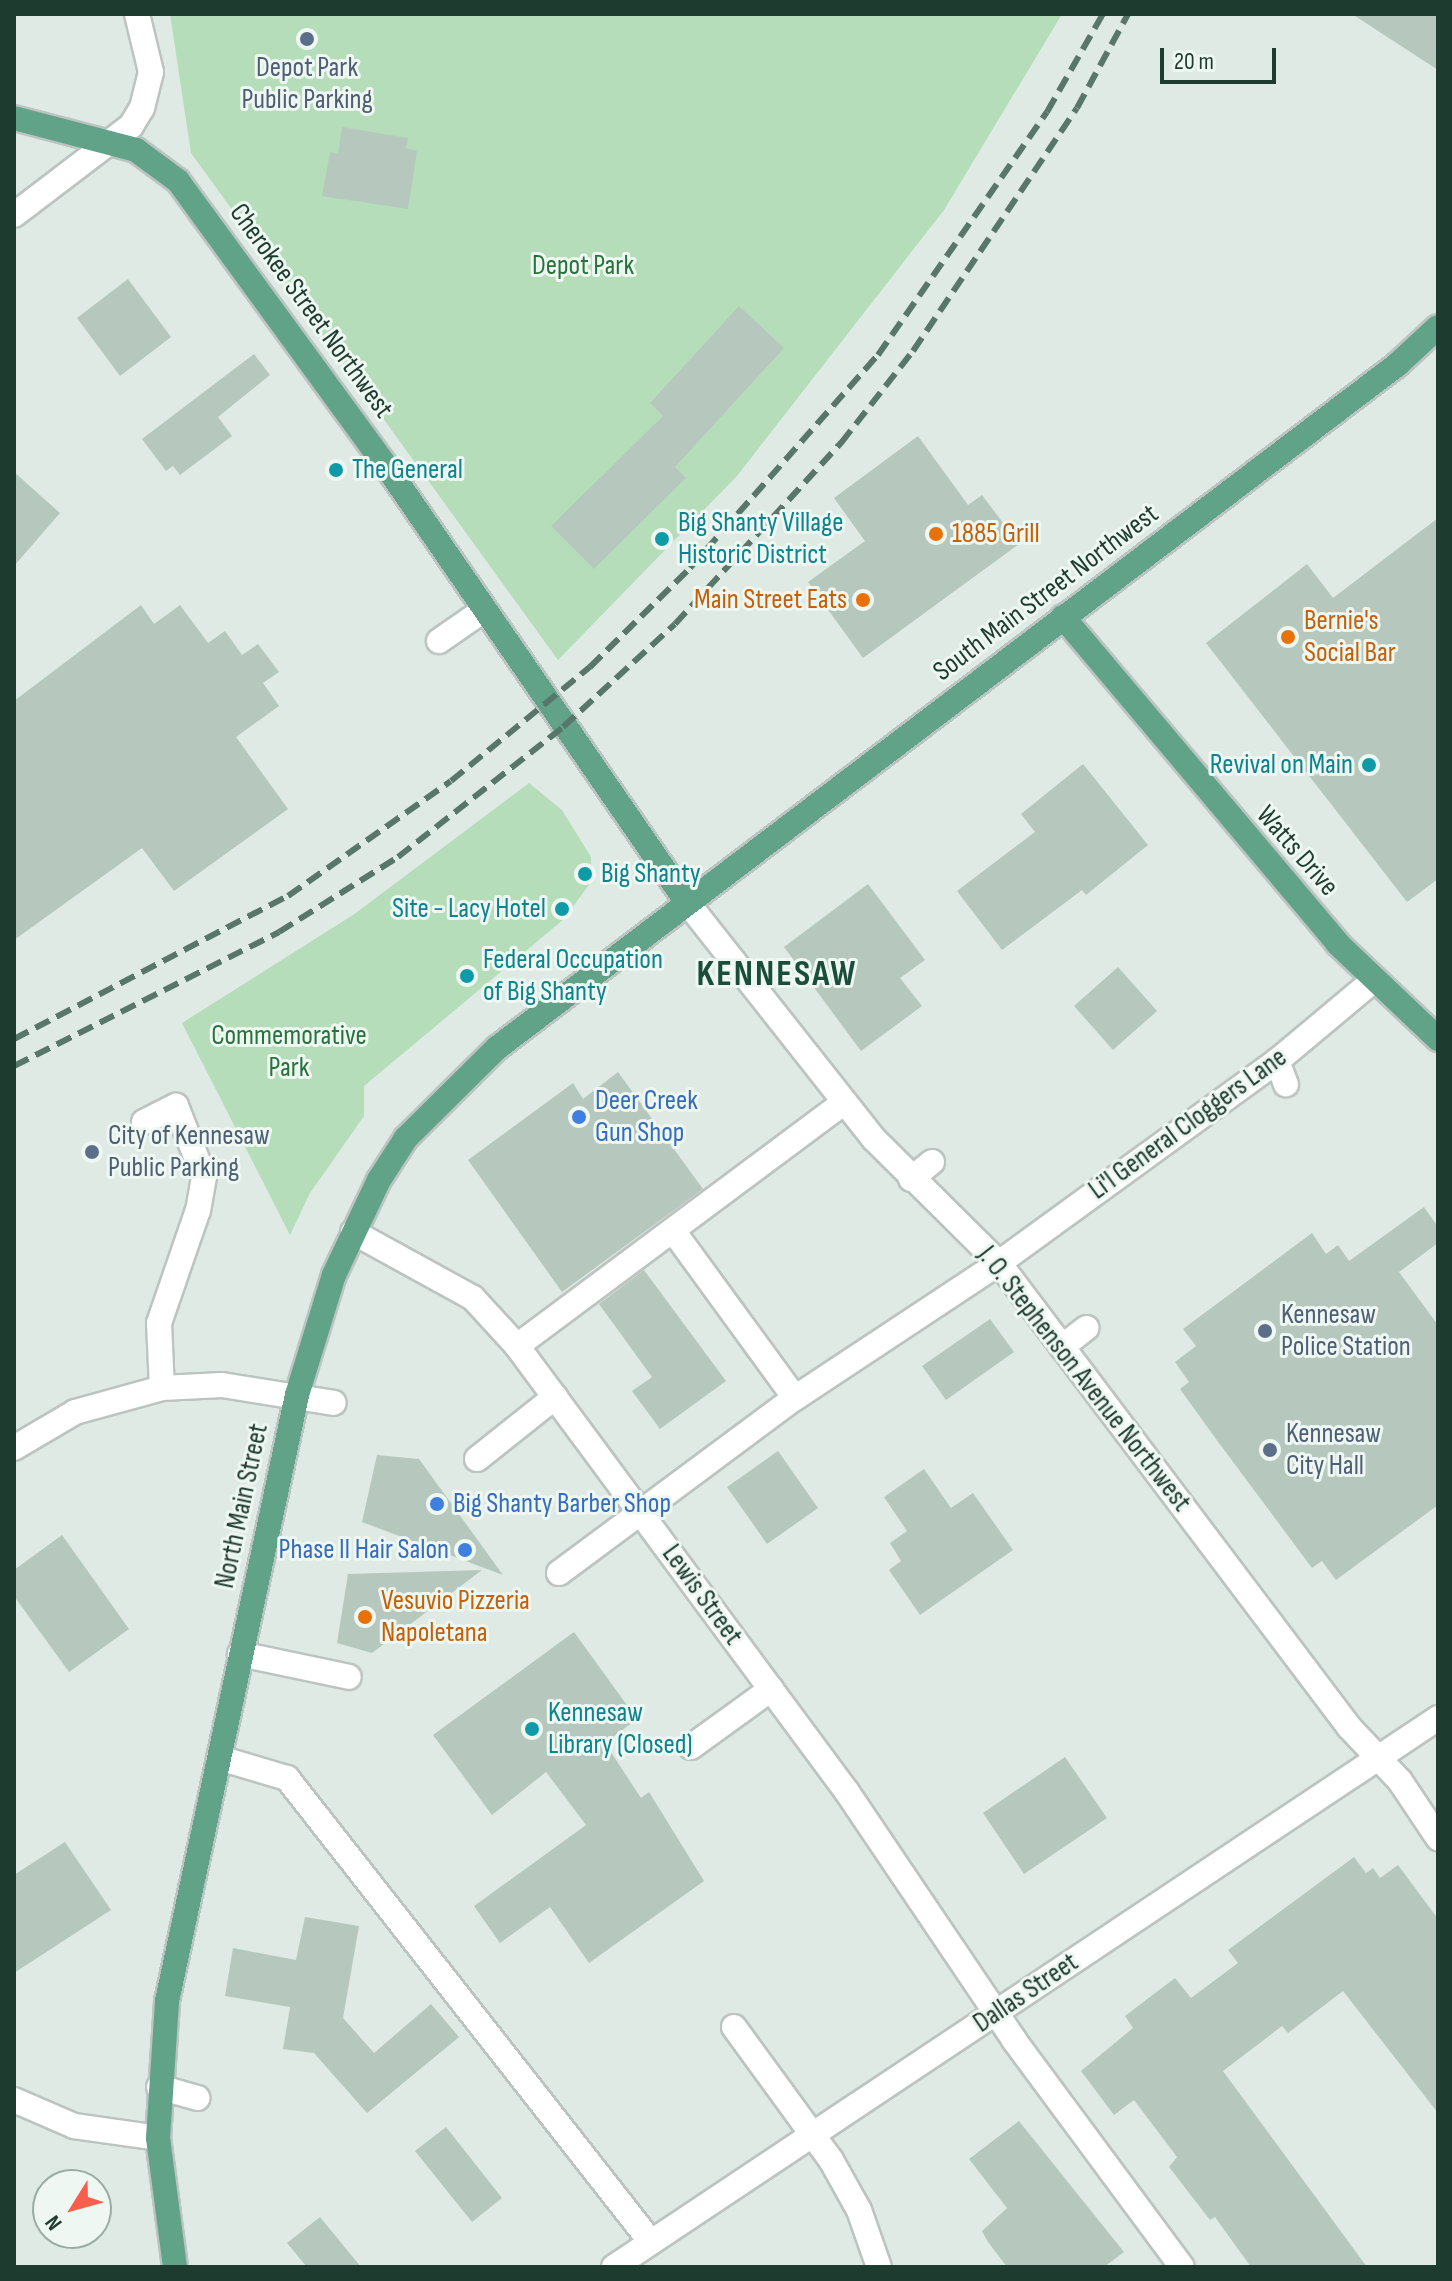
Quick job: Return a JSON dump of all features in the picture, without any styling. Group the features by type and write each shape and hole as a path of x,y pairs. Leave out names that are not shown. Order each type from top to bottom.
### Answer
{"main road":[{"name":"Cherokee Street Northwest","path":"14,118 113,143 153,159 184,188 686,901"},
{"name":"South Main Street Northwest","path":"686,901 1398,364 1438,327"},
{"name":"Watts Drive","path":"1063,617 1245,838 1374,980 1438,1039"},
{"name":"North Main Street","path":"175,2267 158,2138 167,2001 297,1395 353,1232 406,1138 452,1089 686,901"}],"street":[{"path":"14,215 113,143 131,126 148,90 151,72 137,14"},
{"path":"439,641 484,610"},
{"name":"J. O. Stephenson Avenue Northwest","path":"686,901 843,1103 911,1179 999,1263 1349,1727 1400,1781 1438,1838"},
{"name":"Li'l General Cloggers Lane","path":"559,1573 795,1398 999,1263 1277,1061 1374,980"},
{"path":"1277,1061 1286,1084"},
{"path":"517,1346 674,1232 843,1103"},
{"path":"144,1122 176,1106 204,1177 198,1210 167,1290 159,1323 162,1388"},
{"path":"911,1179 932,1162"},
{"name":"Lewis Street","path":"353,1232 473,1298 517,1346 847,1792 997,2013 1182,2267"},
{"path":"674,1232 795,1398"},
{"path":"1062,1347 1086,1328"},
{"path":"14,1448 75,1412 162,1388 222,1385 334,1403"},
{"path":"477,1459 555,1397"},
{"path":"240,1654 349,1677"},
{"path":"691,1747 771,1689"},
{"name":"Dallas Street","path":"614,2267 1438,1718"},
{"path":"219,1758 287,1778 651,2242"},
{"path":"734,2027 813,2135 859,2210 879,2267"},
{"path":"159,2087 197,2098"},
{"path":"14,2100 74,2126 158,2138"}],"green space":[{"name":"Depot Park","path":"170,14 1062,14 944,210 737,476 558,660 191,153"},
{"name":"Commemorative Park","path":"529,783 562,810 591,857 591,882 564,919 364,1086 364,1116 310,1193 290,1235 182,1023 353,915"}],"building":[{"path":"1352,14 1438,14 1438,70"},
{"path":"342,127 408,138 406,148 417,151 408,209 322,196 330,152 338,154"},
{"path":"128,279 171,337 120,376 77,318"},
{"path":"739,306 784,348 675,467 686,478 594,569 551,526 663,416 650,403"},
{"path":"254,354 270,375 218,417 232,436 180,475 173,466 166,471 142,439"},
{"name":"1885 Grill","path":"918,436 968,505 982,495 1019,544 863,658 808,582 865,541 834,498"},
{"path":"14,472 60,513 14,566"},
{"name":"Revival on Main","path":"1438,518 1438,879 1407,902 1206,643 1307,564 1333,598"},
{"path":"141,605 154,624 180,605 208,643 225,631 242,655 258,644 279,672 263,683 279,706 236,737 288,809 174,891 142,848 14,940 14,701"},
{"path":"1083,764 1148,845 1086,895 1082,890 1002,950 957,891 1035,832 1021,814"},
{"path":"868,884 925,960 900,978 922,1006 861,1051 784,947"},
{"path":"1118,967 1157,1011 1113,1050 1074,1006"},
{"path":"618,1072 703,1189 562,1292 468,1160 573,1083 583,1099"},
{"path":"1424,1207 1438,1227 1438,1243 1399,1272 1438,1325 1438,1505 1336,1580 1322,1561 1312,1568 1216,1439 1180,1389 1189,1382 1175,1362 1196,1346 1183,1329 1312,1233 1326,1254 1338,1245 1349,1261"},
{"path":"644,1270 726,1381 660,1429 632,1391 652,1377 599,1304"},
{"path":"990,1319 1014,1352 946,1400 922,1366"},
{"path":"778,1451 818,1508 767,1544 727,1487"},
{"path":"377,1455 419,1459 503,1575 362,1522"},
{"path":"924,1469 951,1508 973,1493 1013,1550 920,1615 889,1570 901,1561 890,1543 907,1531 884,1497"},
{"path":"62,1535 129,1629 69,1672 14,1596 14,1570"},
{"path":"482,1570 372,1653 337,1643 348,1574"},
{"path":"574,1632 637,1719 605,1743 641,1798 649,1792 704,1881 589,1963 550,1907 500,1943 474,1906 586,1825 546,1772 492,1815 433,1735"},
{"path":"1065,1757 1107,1818 1024,1874 983,1813"},
{"path":"65,1842 111,1910 14,1973 14,1875"},
{"path":"1354,1857 1366,1873 1373,1868 1380,1878 1398,1865 1438,1919 1438,2113 1343,1991 1288,2033 1282,2026 1223,2071 1367,2267 1251,2267 1215,2217 1210,2220 1169,2167 1177,2157 1134,2100 1114,2115 1081,2071 1133,2028 1125,2016 1175,1978 1191,1998 1238,1963 1228,1950"},
{"path":"305,1917 359,1926 343,2018 374,2053 431,2004 459,2037 367,2113 314,2053 283,2049 290,2007 225,1996 233,1948 296,1960"},
{"path":"1019,2121 1124,2252 1104,2267 1007,2267 988,2242 982,2231 1007,2208 969,2159"},
{"path":"446,2127 502,2198 472,2222 415,2151"},
{"path":"320,2217 361,2267 307,2267 287,2243"}],"railway":[{"path":"14,1039 288,896 451,781 590,667 690,568 878,355 1047,112 1103,14"},
{"path":"14,1066 279,932 398,857 563,727 675,624 841,443 913,351 1077,108 1128,14"}],"place":[{"name":"Depot Park Public Parking","path":"307,39"},
{"name":"The General","path":"336,470"},
{"name":"1885 Grill","path":"936,534"},
{"name":"Big Shanty Village Historic District","path":"662,539"},
{"name":"Main Street Eats","path":"863,600"},
{"name":"Bernie's Social Bar","path":"1288,637"},
{"name":"Revival on Main","path":"1369,765"},
{"name":"Big Shanty","path":"585,874"},
{"name":"Site - Lacy Hotel","path":"562,909"},
{"name":"Federal Occupation of Big Shanty","path":"467,976"},
{"name":"Deer Creek Gun Shop","path":"579,1117"},
{"name":"City of Kennesaw Public Parking","path":"92,1152"},
{"name":"Kennesaw Police Station","path":"1265,1331"},
{"name":"Kennesaw City Hall","path":"1270,1450"},
{"name":"Big Shanty Barber Shop","path":"437,1504"},
{"name":"Phase II Hair Salon","path":"465,1550"},
{"name":"Vesuvio Pizzeria Napoletana","path":"365,1617"},
{"name":"Kennesaw Library (Closed)","path":"532,1729"}],"district":[{"name":"KENNESAW","path":"777,975"}]}
